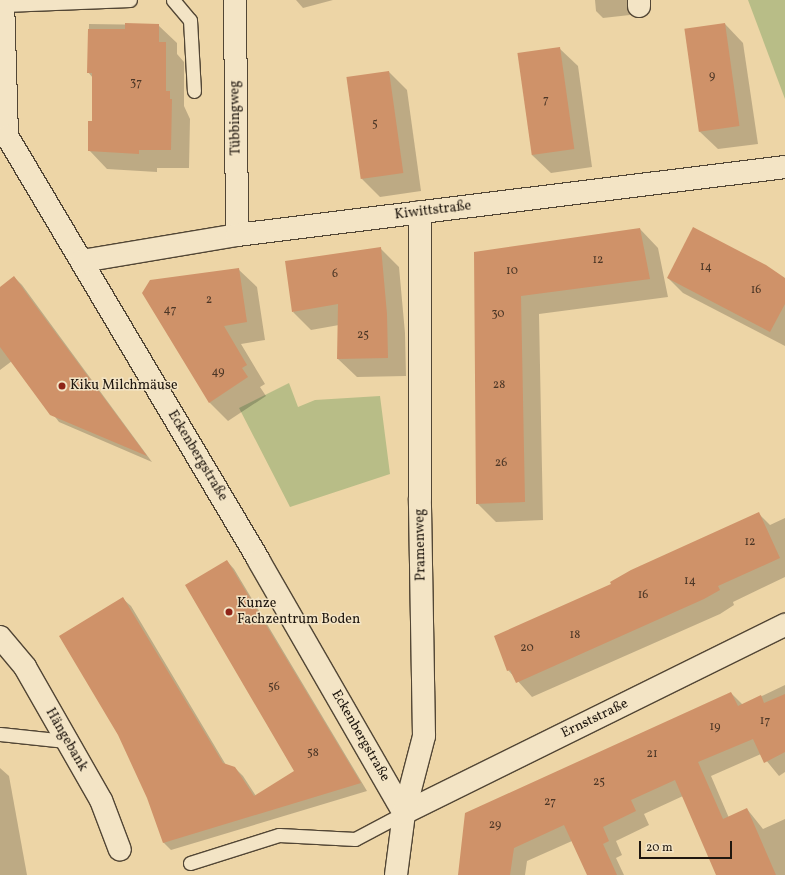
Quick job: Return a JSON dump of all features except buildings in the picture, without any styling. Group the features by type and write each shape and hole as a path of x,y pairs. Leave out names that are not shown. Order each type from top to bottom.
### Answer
{"street":[{"name":"Tübbingweg","path":"235,0 237,235"},
{"name":"Eckenbergstraße","path":"3,2 8,136 404,813"},
{"name":"Kiwittstraße","path":"82,261 237,235 785,167"},
{"name":"Pramenweg","path":"396,875 404,813 424,736 420,498 420,212"},
{"name":"Ernststraße","path":"404,813 785,625"},
{"name":"Hängebank","path":"0,636 25,668 101,800 120,850"}],"lane":[{"path":"3,2 130,0"},
{"path":"173,0 190,20 194,91"},
{"path":"0,734 66,741"},
{"path":"190,863 279,835 355,839 404,813"}],"green space":[{"path":"748,0 785,0 785,99"},
{"path":"289,383 298,407 315,400 380,396 390,474 290,507 239,408"}],"place":[{"name":"Kiku Milchmäuse","path":"62,386"},
{"name":"Kunze Fachzentrum Boden","path":"229,612"}]}
